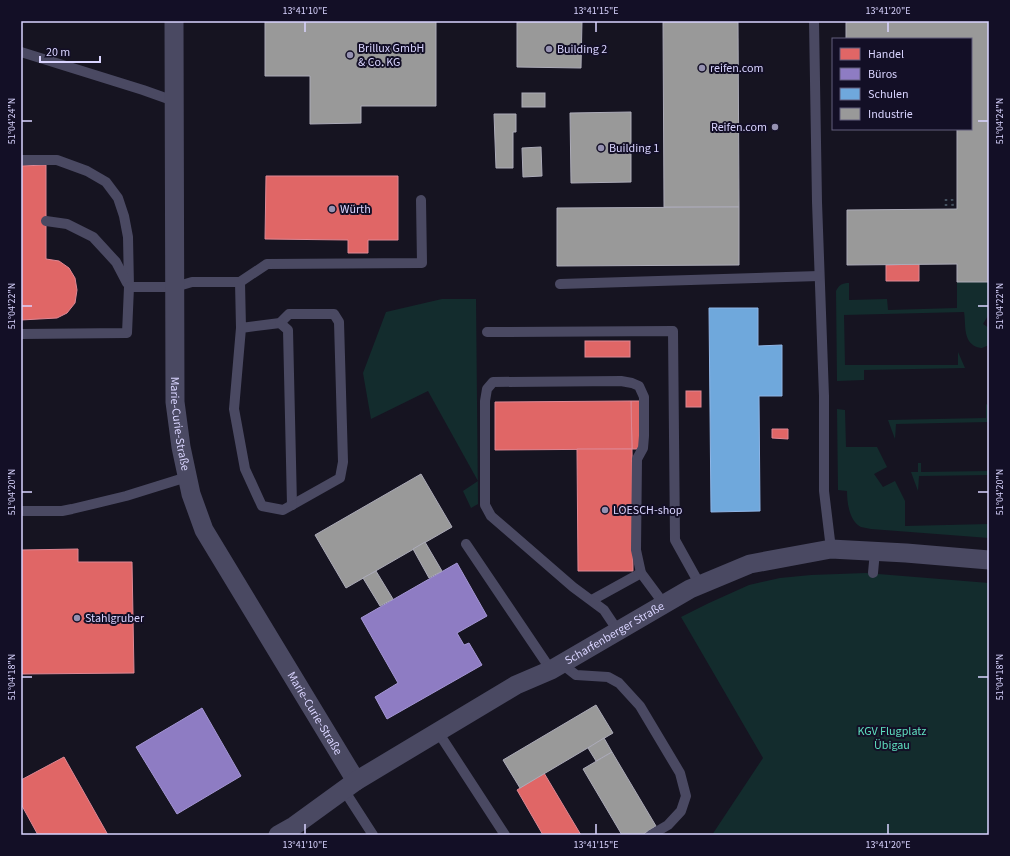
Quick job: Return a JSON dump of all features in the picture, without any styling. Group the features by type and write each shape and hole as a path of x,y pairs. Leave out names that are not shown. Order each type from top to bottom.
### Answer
{"street":[{"name":"Marie-Curie-Straße","path":"174,21 175,402 181,447 192,494 204,530 350,785"},
{"name":"Scharfenberger Straße","path":"278,835 294,826 350,785 516,685 556,667 664,604 750,564 831,549 989,560"}],"lane":[{"path":"814,21 817,202 824,396 824,491 831,549"},
{"path":"21,52 174,101"},
{"path":"21,160 57,160 87,171 106,182 118,198 124,216 128,237 129,287 127,333 21,334"},
{"path":"129,287 175,287 192,282 240,282 267,264 422,262 421,200"},
{"path":"46,221 67,224 93,236 116,262 129,287"},
{"path":"560,284 820,276"},
{"path":"240,282 241,328 234,409 245,469 262,506 283,510 340,478 343,462 339,322 334,314 289,314 280,323 241,328"},
{"path":"280,323 288,330 292,505"},
{"path":"487,332 673,331 675,540 700,586"},
{"path":"618,631 604,610 573,587 491,516 485,505 485,401 487,389 494,382 621,381 639,386 644,397 644,436 643,448 637,459 636,550 641,574 664,604"},
{"path":"21,511 62,511 72,509 126,496 188,477"},
{"path":"466,544 556,667 576,675 608,677 619,683 640,706 680,773 686,796 681,811 668,825 651,835"},
{"path":"873,574 874,551"},
{"path":"592,600 641,574"},
{"path":"438,732 505,835"},
{"path":"350,785 373,835"}],"path":[{"path":"946,200 946,210"},
{"path":"952,200 952,210"}],"green space":[{"path":"957,282 989,282 989,314 983,324 989,328 989,345 980,348 974,346 970,342 966,334 964,312 844,315 845,365 958,365 958,352 965,368 864,370 864,380 837,381 836,291 840,286 849,283 849,300 887,299 888,310 957,308"},
{"path":"442,299 476,299 478,481 428,391 371,419 363,373 386,312"},
{"path":"986,404 989,406 989,422 896,424 895,439 888,420 986,418"},
{"path":"837,409 845,410 846,447 877,447 887,467 874,474 883,487 895,481 905,501 905,526 989,524 989,538 871,529 861,527 857,524 851,516 847,491 838,490"},
{"path":"918,463 921,463 921,472 989,471 989,475 919,476 918,491 911,472 918,472"},
{"path":"478,481 478,504 471,508 463,491"},
{"name":"KGV Flugplatz Übigau","path":"866,573 989,583 989,835 712,835 763,758 681,617 749,585 780,578"}],"building: Handel":[{"path":"46,165 46,259 59,261 69,268 75,278 77,290 75,303 67,313 57,318 21,320 21,166"},
{"path":"266,176 398,176 398,240 368,240 368,253 348,253 348,240 265,239"},
{"path":"919,264 919,281 886,281 886,265"},
{"path":"585,341 630,341 630,357 585,357"},
{"path":"686,391 701,391 701,407 686,407"},
{"path":"631,401 640,401 640,449 632,449"},
{"path":"631,401 632,449 495,450 495,402"},
{"path":"772,429 788,429 788,439 772,438"},
{"name":"LOESCH-shop","path":"577,449 632,449 633,571 578,571"},
{"name":"Stahlgruber","path":"78,549 78,562 132,562 134,673 21,674 21,550"},
{"path":"64,757 108,835 38,835 21,804 21,780"},
{"path":"544,773 581,835 543,835 517,790"}],"building: Büros":[{"path":"457,563 487,616 457,633 464,645 469,643 482,665 387,719 375,697 398,683 361,618"},
{"path":"202,708 241,776 177,814 136,747"}],"building: Schulen":[{"path":"709,308 758,308 758,346 782,345 782,396 759,396 760,511 711,512"}],"building: Industrie":[{"name":"Brillux GmbH & Co. KG","path":"265,21 436,21 436,106 361,106 361,123 310,124 310,76 265,76"},
{"name":"Building 2","path":"517,21 582,21 581,68 517,67"},
{"path":"663,21 738,21 739,207 664,207"},
{"path":"846,21 989,21 989,282 957,282 957,264 847,265 847,210 957,209 957,130 972,130 972,38 846,38"},
{"path":"522,93 545,93 545,107 522,107"},
{"name":"Building 1","path":"631,112 631,182 571,183 570,113"},
{"path":"494,114 516,114 516,132 513,132 513,168 496,168"},
{"path":"541,147 542,176 523,177 522,148"},
{"path":"739,207 739,265 557,266 557,208"},
{"path":"421,474 452,527 346,588 315,535"},
{"path":"425,542 442,571 429,578 413,549"},
{"path":"376,571 393,599 380,606 363,578"},
{"path":"596,705 613,733 520,788 503,760"},
{"path":"604,738 612,752 596,761 588,748"},
{"path":"612,752 656,826 642,835 622,835 583,769"}],"place":[{"name":"Building 2","path":"549,49"},
{"name":"Brillux GmbH & Co. KG","path":"350,55"},
{"name":"reifen.com","path":"702,68"},
{"name":"Reifen.com","path":"775,127"},
{"name":"Building 1","path":"601,148"},
{"name":"Würth","path":"332,209"},
{"name":"LOESCH-shop","path":"605,510"},
{"name":"Stahlgruber","path":"77,618"}]}
